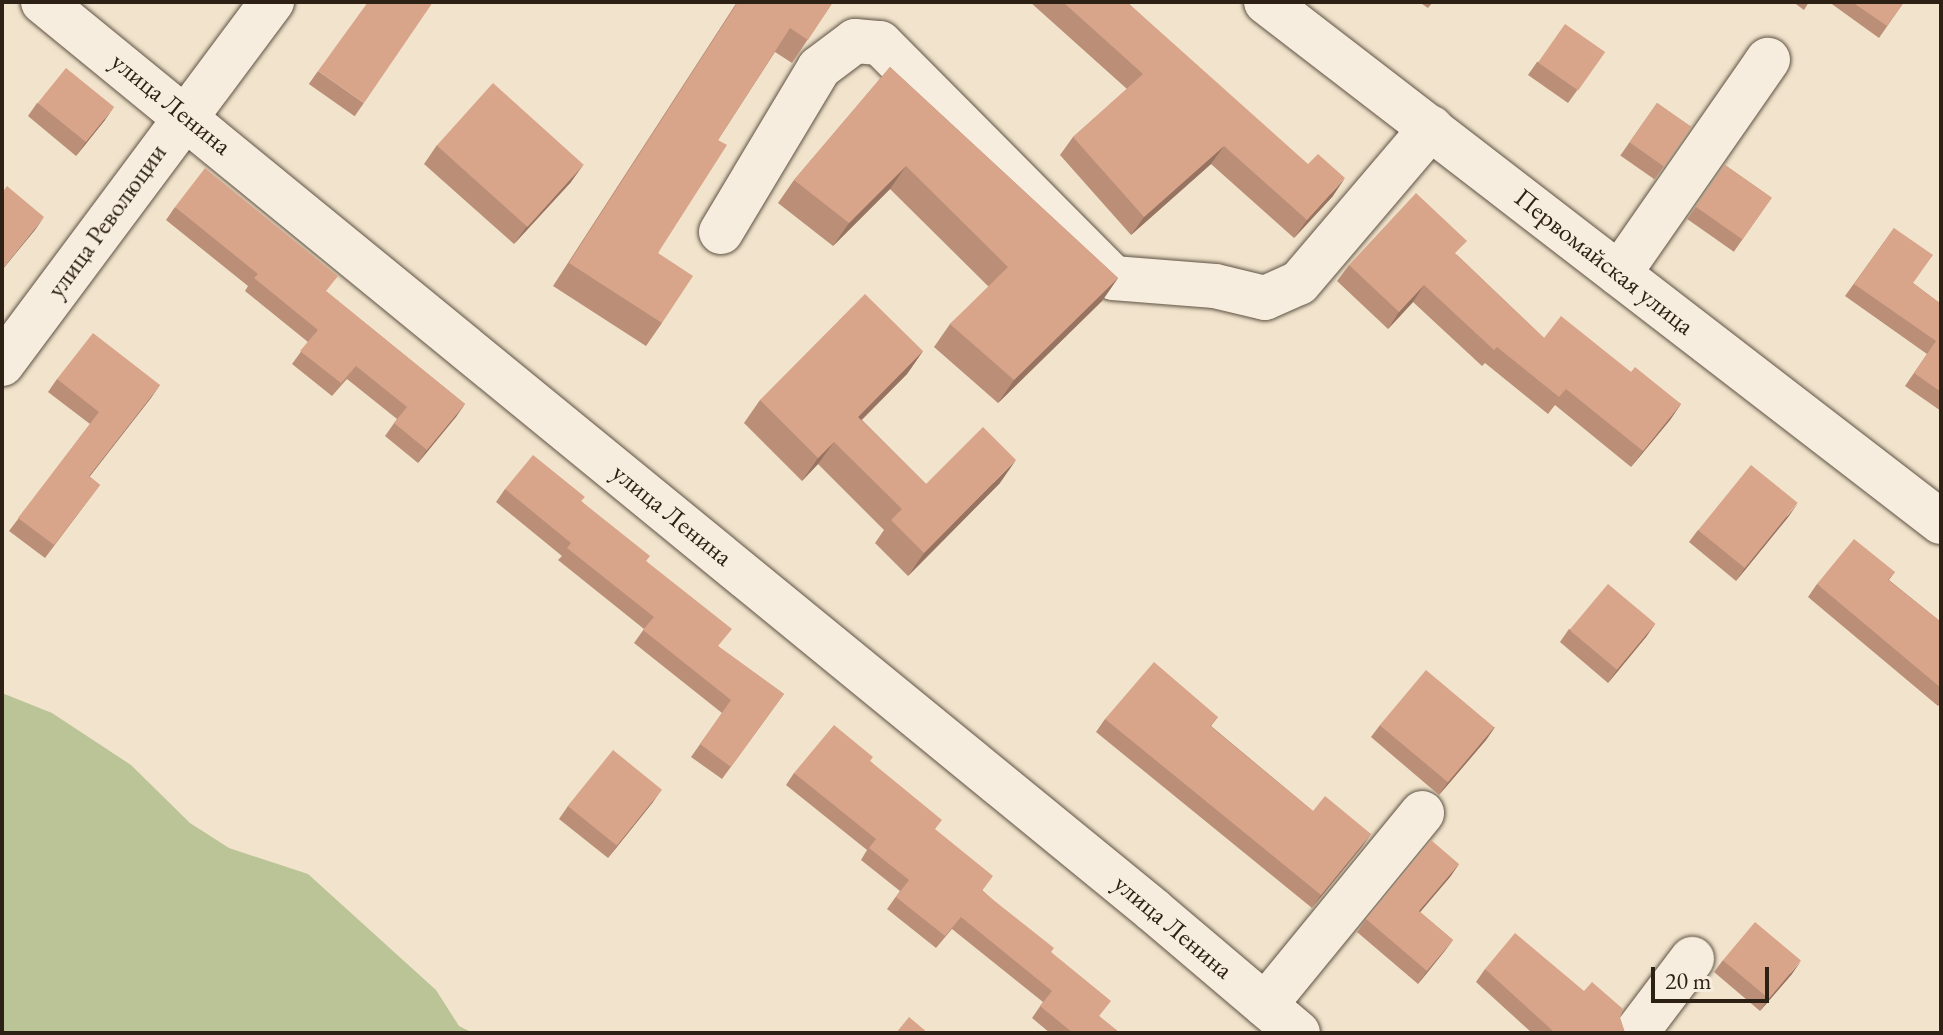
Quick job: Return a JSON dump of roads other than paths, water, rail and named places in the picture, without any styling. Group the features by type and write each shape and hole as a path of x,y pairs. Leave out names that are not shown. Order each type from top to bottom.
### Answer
{"street":[{"name":"улица Ленина","path":"43,2 185,115 1298,1033"},
{"name":"улица Революции","path":"2,364 272,2"},
{"name":"Первомайская улица","path":"1269,3 1941,522"},
{"path":"721,232 819,68 855,41 880,43 1113,278 1215,286 1265,298 1299,283 1431,128"},
{"path":"1619,274 1768,60"},
{"path":"1265,1005 1422,813"},
{"path":"1636,1033 1692,959"}]}
